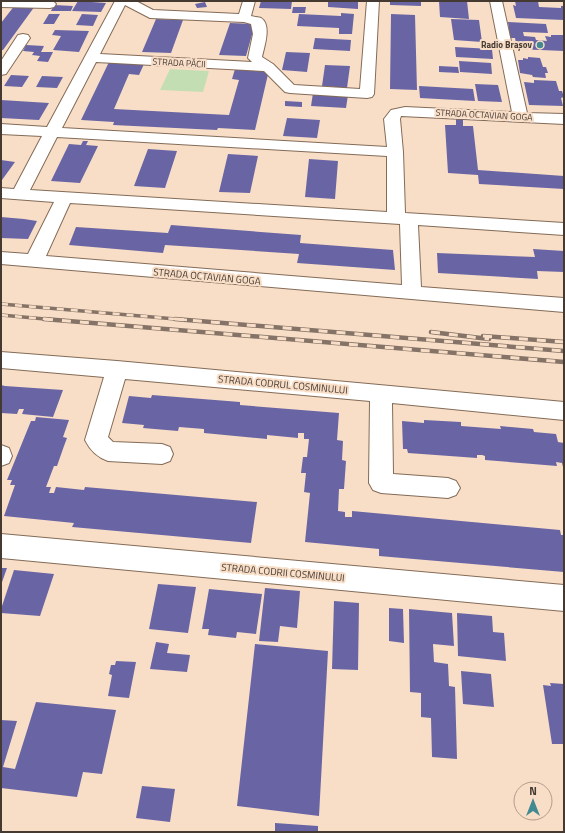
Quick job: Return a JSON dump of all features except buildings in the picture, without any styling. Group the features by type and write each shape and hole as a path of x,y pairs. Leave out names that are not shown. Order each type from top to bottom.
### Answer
{"street":[{"path":"19,195 50,133 121,1"},
{"path":"127,1 150,14 244,18 256,21 259,24 260,34 255,58 268,67 290,89 381,103"},
{"path":"244,18 248,1"},
{"path":"374,1 381,103 392,119 402,219 412,293"},
{"path":"496,1 520,117"},
{"path":"1,3 51,3"},
{"path":"39,13 51,3"},
{"path":"1,71 6,56 23,38"},
{"name":"STRADA PĂCII","path":"91,58 268,67"},
{"name":"STRADA OCTAVIAN GOGA","path":"381,103 405,111 564,119"},
{"path":"1,129 395,152"},
{"path":"1,194 564,229"},
{"path":"34,261 64,198"},
{"name":"STRADA OCTAVIAN GOGA","path":"1,258 564,305"},
{"name":"STRADA CODRUL COSMINULUI","path":"1,360 381,392 564,411"},
{"path":"117,369 96,440 108,451 162,454"},
{"path":"381,392 381,483 448,488"},
{"name":"STRADA CODRII COSMINULUI","path":"1,546 564,598"}],"green space":[{"path":"170,69 209,71 203,92 160,90"}],"railway":[{"path":"1,304 184,320"},
{"path":"1,315 55,320"},
{"path":"44,319 55,320"},
{"path":"175,319 184,320"},
{"path":"55,320 564,362"},
{"path":"184,320 564,351"},
{"path":"431,332 489,339"},
{"path":"483,336 564,342"}],"place":[{"name":"Radio Brașov","path":"540,45"}]}
